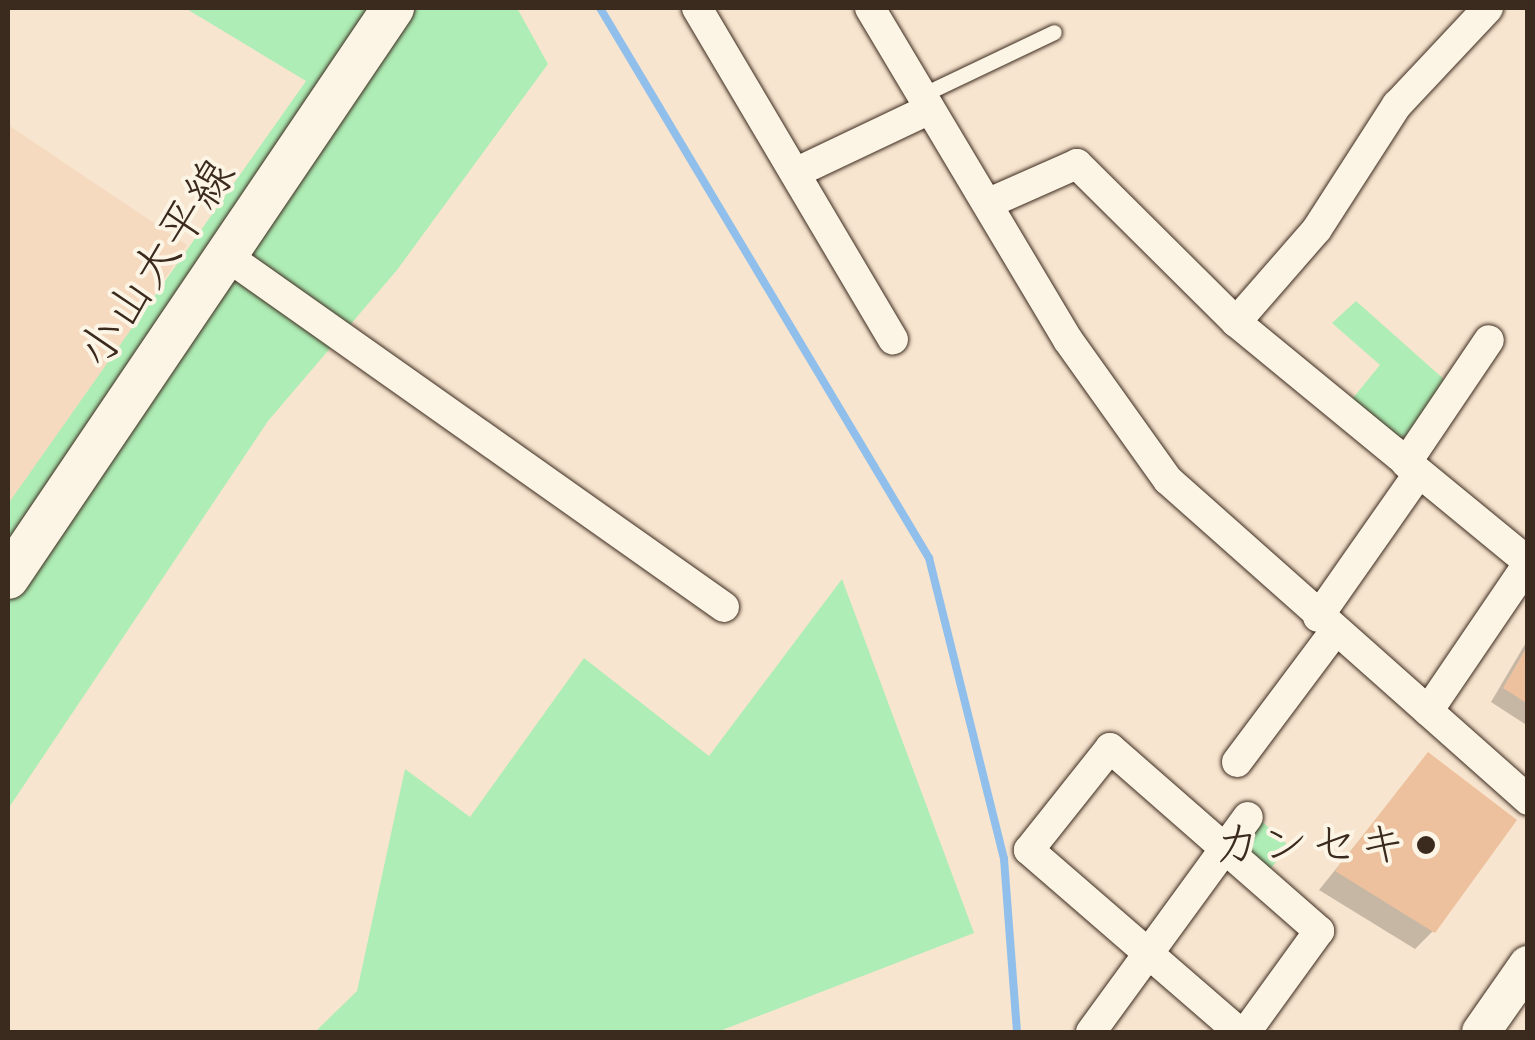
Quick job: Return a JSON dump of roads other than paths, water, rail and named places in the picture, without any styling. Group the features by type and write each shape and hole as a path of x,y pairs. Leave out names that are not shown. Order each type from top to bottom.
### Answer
{"main road":[{"name":"小山大平線","path":"8,578 393,8"}],"street":[{"path":"697,8 893,339"},
{"path":"870,8 1131,434 1168,480 1528,800"},
{"path":"1236,322 1318,229 1396,105 1488,8"},
{"path":"795,173 926,102"},
{"path":"988,203 1077,164 1236,322 1528,563 1428,711"},
{"path":"224,254 724,606"},
{"path":"1238,762 1326,624 1412,468 1489,340"},
{"path":"1110,748 1319,931 1243,1032 1147,952 1029,850 1110,748"},
{"path":"1091,1032 1248,817"},
{"path":"1481,1032 1528,965"}],"lane":[{"path":"926,102 1054,32"}],"waterway":[{"path":"600,8 929,558 1004,859 1017,1032"}],"place":[{"name":"カンセキ","path":"1426,845"}]}
